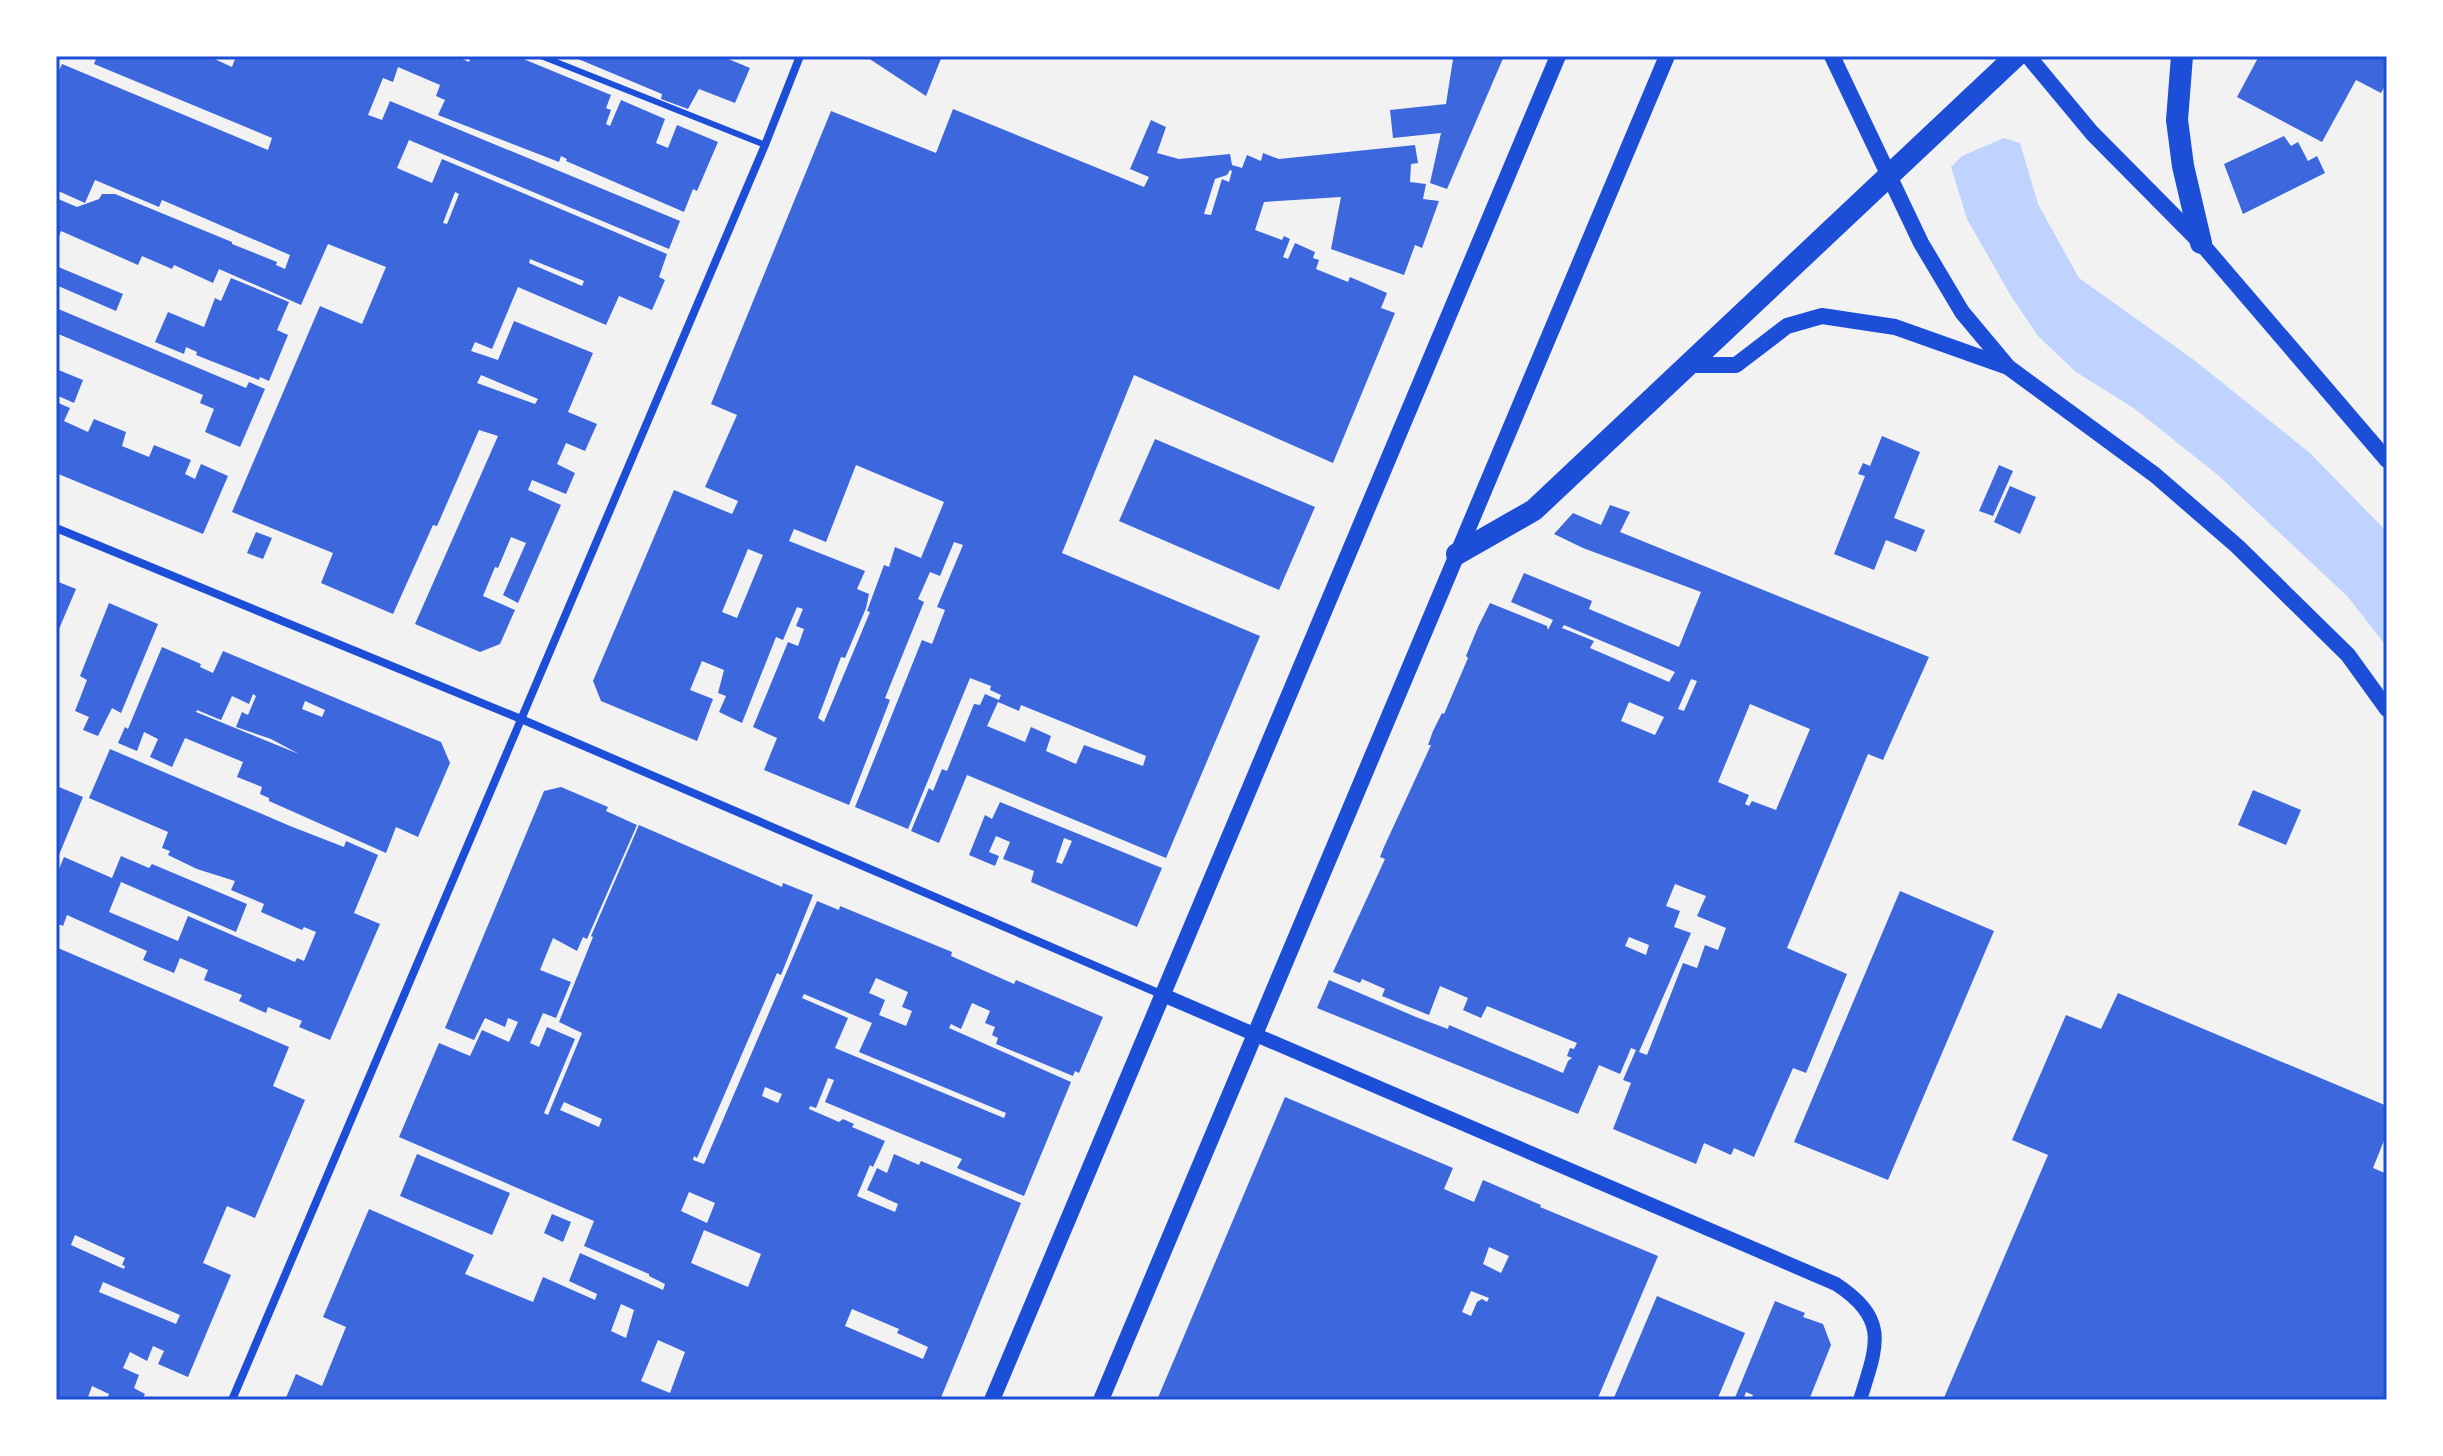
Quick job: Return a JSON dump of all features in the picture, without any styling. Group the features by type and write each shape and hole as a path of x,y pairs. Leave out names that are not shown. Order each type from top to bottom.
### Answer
{"highway":[{"path":"1457,554 1534,510 2016,56"},
{"path":"2182,56 2177,120 2183,166 2201,243"}],"main road":[{"path":"992,1400 1558,56"},
{"path":"1101,1400 1667,56"},
{"path":"1832,56 1921,243 1962,312 2008,367 2155,475 2237,546 2348,655 2387,709"},
{"path":"2028,56 2092,133 2201,243 2387,460"},
{"path":"1689,365 1736,365 1787,326 1822,316 1895,327 2008,367"}],"street":[{"path":"232,1400 765,145 800,56"},
{"path":"56,528 521,719 1836,1284 1860,1300 1875,1325 1872,1361 1860,1400"}],"lane":[{"path":"541,56 765,145"}],"water":[{"path":"2004,138 2020,143 2038,204 2079,278 2194,360 2310,453 2387,532 2387,647 2348,597 2219,476 2135,409 2076,372 2038,336 1967,219 1951,167 1962,156"}],"building":[{"path":"97,56 208,56 232,67 236,56 456,56 469,62 471,56 516,56 611,95 606,108 611,110 606,124 610,126 621,100 665,119 656,143 668,148 677,125 718,142 697,191 693,189 684,212 566,161 561,156 559,162 438,115 445,100 436,96 440,85 398,67 393,82 383,78 368,115 382,120 390,101 680,221 669,249 409,140 397,168 432,183 442,159 667,254 659,277 665,280 652,310 619,296 606,325 518,287 492,349 475,342 471,351 498,360 514,321 593,353 568,412 597,424 585,451 566,443 557,464 575,473 566,494 532,480 528,490 561,505 518,603 503,595 526,543 511,537 483,596 515,610 500,644 480,652 415,624 498,436 479,430 437,526 433,525 393,614 321,583 333,553 232,512 320,306 362,324 386,267 328,244 301,305 219,269 213,283 174,265 172,269 142,256 138,265 61,231 56,244 56,198 77,207 99,199 102,194 115,194 232,242 277,262 276,265 285,269 290,255 162,200 159,207 95,180 85,203 56,190 56,77 62,64 268,150 272,138 94,64","holes":["455,192 459,194 447,224 443,223","530,259 584,281 582,286 529,263","481,375 538,399 535,404 477,383"]},
{"path":"571,56 721,56 750,68 735,103 699,89 688,109 661,99 662,94"},
{"path":"865,56 942,56 926,96"},
{"path":"1444,56 1504,56 1447,189 1430,183 1441,133 1393,138 1390,110 1446,104 1453,59"},
{"path":"2259,56 2387,56 2387,82 2381,93 2356,80 2322,142 2237,97"},
{"path":"953,109 1144,187 1149,177 1130,169 1151,120 1166,127 1157,153 1179,159 1230,154 1232,165 1242,168 1247,155 1261,161 1263,153 1279,159 1415,145 1418,163 1411,164 1410,182 1426,184 1423,199 1439,201 1422,248 1415,245 1404,275 1331,249 1341,197 1264,202 1255,230 1282,240 1284,236 1290,239 1283,257 1288,259 1295,243 1315,252 1313,258 1319,260 1316,269 1348,282 1350,277 1387,293 1381,308 1395,313 1333,463 1134,375 1062,553 1260,636 1166,858 967,775 939,843 911,831 929,788 933,791 942,769 947,771 974,704 980,705 985,694 999,700 1001,695 990,690 991,686 970,678 908,829 855,807 922,640 932,644 945,610 937,607 963,545 954,542 940,576 930,572 918,599 924,602 885,698 890,700 849,805 764,770 777,738 753,727 788,642 798,646 804,629 796,626 803,609 797,607 783,640 776,637 742,723 719,712 726,696 718,693 724,670 702,661 690,690 713,699 697,741 601,701 593,681 674,490 732,514 738,501 705,487 737,415 711,404 831,111 936,153","holes":["1232,171 1229,182 1222,179 1211,215 1204,214 1215,179","856,465 944,502 921,558 895,547 889,567 884,565 867,611 870,612 824,722 818,718 841,657 845,658 866,608 869,594 857,589 865,571 789,541 794,529 826,542","748,549 763,555 737,618 722,612","998,702 1019,711 1021,705 1146,756 1143,766 1084,745 1076,764 1046,751 1051,736 1031,727 1025,742 987,726"]},
{"path":"2284,136 2291,146 2298,142 2308,161 2317,156 2325,173 2243,214 2224,164"},
{"path":"56,266 123,294 116,311 56,285"},
{"path":"231,278 289,302 277,330 288,335 269,381 260,377 259,380 196,355 197,352 186,347 184,354 155,342 168,312 204,327 215,298 221,301"},
{"path":"56,308 246,388 249,382 265,389 240,447 205,432 214,409 200,403 203,395 56,333"},
{"path":"56,369 83,380 74,403 56,395"},
{"path":"56,402 70,408 64,421 88,432 94,419 126,432 122,446 149,457 154,445 191,460 185,474 195,479 201,464 228,476 203,534 56,473"},
{"path":"1882,436 1920,452 1894,518 1925,530 1916,552 1886,540 1874,570 1834,554 1865,476 1858,474 1863,463 1870,466"},
{"path":"1155,439 1315,507 1279,590 1119,521"},
{"path":"1999,465 2013,471 1993,516 1979,511"},
{"path":"2010,486 2036,497 2020,534 1994,522"},
{"path":"1610,505 1630,512 1620,532 1929,657 1883,760 1868,754 1787,948 1847,974 1806,1073 1793,1068 1754,1157 1734,1148 1731,1155 1704,1143 1696,1164 1613,1129 1631,1083 1623,1080 1636,1050 1631,1048 1620,1074 1599,1065 1578,1114 1317,1008 1329,980 1448,1029 1449,1025 1563,1073 1572,1058 1567,1056 1570,1048 1574,1049 1577,1043 1487,1006 1481,1018 1463,1010 1468,998 1440,986 1429,1015 1382,996 1385,989 1333,972 1385,859 1380,857 1384,847 1431,745 1428,745 1433,731 1444,714 1490,603 1547,626 1548,630 1553,620 1511,602 1524,573 1592,601 1589,609 1679,647 1701,592 1554,534 1573,513 1601,525","holes":["1564,625 1675,672 1669,682 1590,648 1594,641 1562,628","1691,679 1697,681 1684,711 1678,709","1629,702 1664,717 1655,735 1621,721","1750,704 1810,729 1776,810 1752,801 1749,806 1745,804 1749,795 1718,782","1675,884 1706,896 1697,916 1726,928 1718,950 1705,945 1697,968 1683,963 1647,1055 1639,1052 1691,933 1674,927 1680,911 1666,906","1629,937 1649,945 1646,955 1625,946"]},
{"path":"256,532 272,538 263,559 247,553"},
{"path":"56,581 76,589 56,636"},
{"path":"109,603 158,624 121,713 112,708 98,736 83,730 89,717 75,711 87,680 80,676"},
{"path":"162,647 201,664 200,667 213,673 223,651 441,742 450,763 418,837 396,827 386,853 269,801 260,794 262,787 237,777 243,762 185,738 172,767 150,757 158,739 144,732 137,751 118,743 125,727 128,729","holes":["253,694 256,696 248,715 242,712 236,727 271,739 299,754 196,712 221,720 232,696 249,704","305,701 325,710 322,717 302,709"]},
{"path":"110,749 290,826 344,847 346,841 378,855 354,913 380,924 330,1040 299,1027 302,1021 268,1007 266,1013 239,1001 242,995 204,980 208,970 180,958 174,973 143,960 147,951 67,915 63,926 56,923 56,876 64,857 112,878 121,856 149,868 152,864 247,904 236,932 121,882 109,912 178,941 188,916 295,962 297,958 304,961 316,932 304,927 302,930 261,912 264,904 231,890 235,881 197,869 168,855 170,851 162,848 168,832 89,798"},
{"path":"59,787 83,797 56,862 56,794"},
{"path":"561,787 608,807 606,811 637,825 587,939 583,937 577,951 553,938 540,970 571,982 556,1018 543,1013 530,1043 539,1047 547,1027 575,1039 544,1113 548,1115 582,1033 559,1022 591,936 639,825 782,887 783,883 813,895 781,975 777,973 697,1158 694,1156 693,1160 704,1164 817,901 839,910 840,906 952,952 951,956 1014,984 1016,980 1103,1017 1079,1073 1075,1071 1073,1076 996,1044 998,1038 992,1035 995,1027 985,1023 990,1011 972,1003 961,1029 951,1024 949,1028 1071,1082 1024,1196 957,1168 962,1159 825,1102 834,1080 828,1078 816,1108 810,1106 809,1109 839,1122 843,1119 854,1124 852,1127 885,1141 873,1167 870,1165 857,1196 895,1212 898,1204 867,1190 877,1168 887,1173 894,1154 919,1165 921,1161 1021,1203 940,1400 285,1400 296,1374 322,1386 346,1327 323,1317 369,1209 474,1255 465,1274 533,1302 543,1277 595,1300 597,1294 569,1281 580,1253 663,1290 665,1284 649,1274 584,1246 594,1221 399,1137 439,1043 470,1056 482,1030 509,1042 518,1022 508,1018 505,1027 485,1018 474,1040 445,1028 544,791","holes":["876,978 908,992 902,1007 912,1011 906,1026 879,1015 885,1000 869,993","804,994 872,1023 859,1052 1006,1113 1004,1118 835,1048 848,1018 802,998","765,1087 782,1094 778,1103 762,1096","564,1102 602,1119 599,1127 560,1110","689,1192 715,1203 707,1223 681,1211","704,1230 761,1254 748,1287 691,1263","621,1304 634,1310 626,1338 611,1331","852,1309 899,1329 897,1333 928,1347 923,1359 845,1326","658,1340 685,1352 670,1393 641,1381"]},
{"path":"2253,790 2301,810 2286,845 2238,825"},
{"path":"1000,802 1162,868 1137,927 1031,882 1034,871 1003,859 1010,842 996,836 989,852 999,856 995,866 969,855 985,815 992,819","holes":["1064,838 1072,841 1062,864 1056,862"]},
{"path":"1900,891 1994,931 1888,1180 1794,1142"},
{"path":"58,948 289,1047 273,1086 305,1100 255,1218 227,1206 203,1263 231,1275 188,1377 158,1364 164,1351 153,1346 147,1361 130,1352 123,1368 139,1375 134,1388 145,1394 142,1400 107,1400 109,1394 92,1386 87,1400 56,1400","holes":["75,1235 125,1258 124,1269 71,1245","103,1282 180,1315 176,1324 99,1292"]},
{"path":"2118,993 2387,1106 2387,1133 2373,1168 2387,1174 2387,1400 1943,1400 2048,1155 2012,1140 2066,1015 2101,1029"},
{"path":"1285,1097 1453,1168 1444,1189 1474,1202 1483,1180 1658,1256 1597,1400 1157,1400","holes":["1489,1247 1509,1256 1501,1273 1483,1264","1471,1291 1489,1298 1487,1302 1482,1299 1477,1302 1471,1316 1462,1312"]},
{"path":"417,1154 510,1193 492,1235 400,1196"},
{"path":"552,1214 571,1222 563,1242 544,1233"},
{"path":"1657,1296 1745,1333 1717,1400 1613,1400"},
{"path":"1775,1301 1823,1324 1831,1345 1809,1400 1751,1400 1753,1395 1746,1392 1743,1400 1734,1400"}]}
